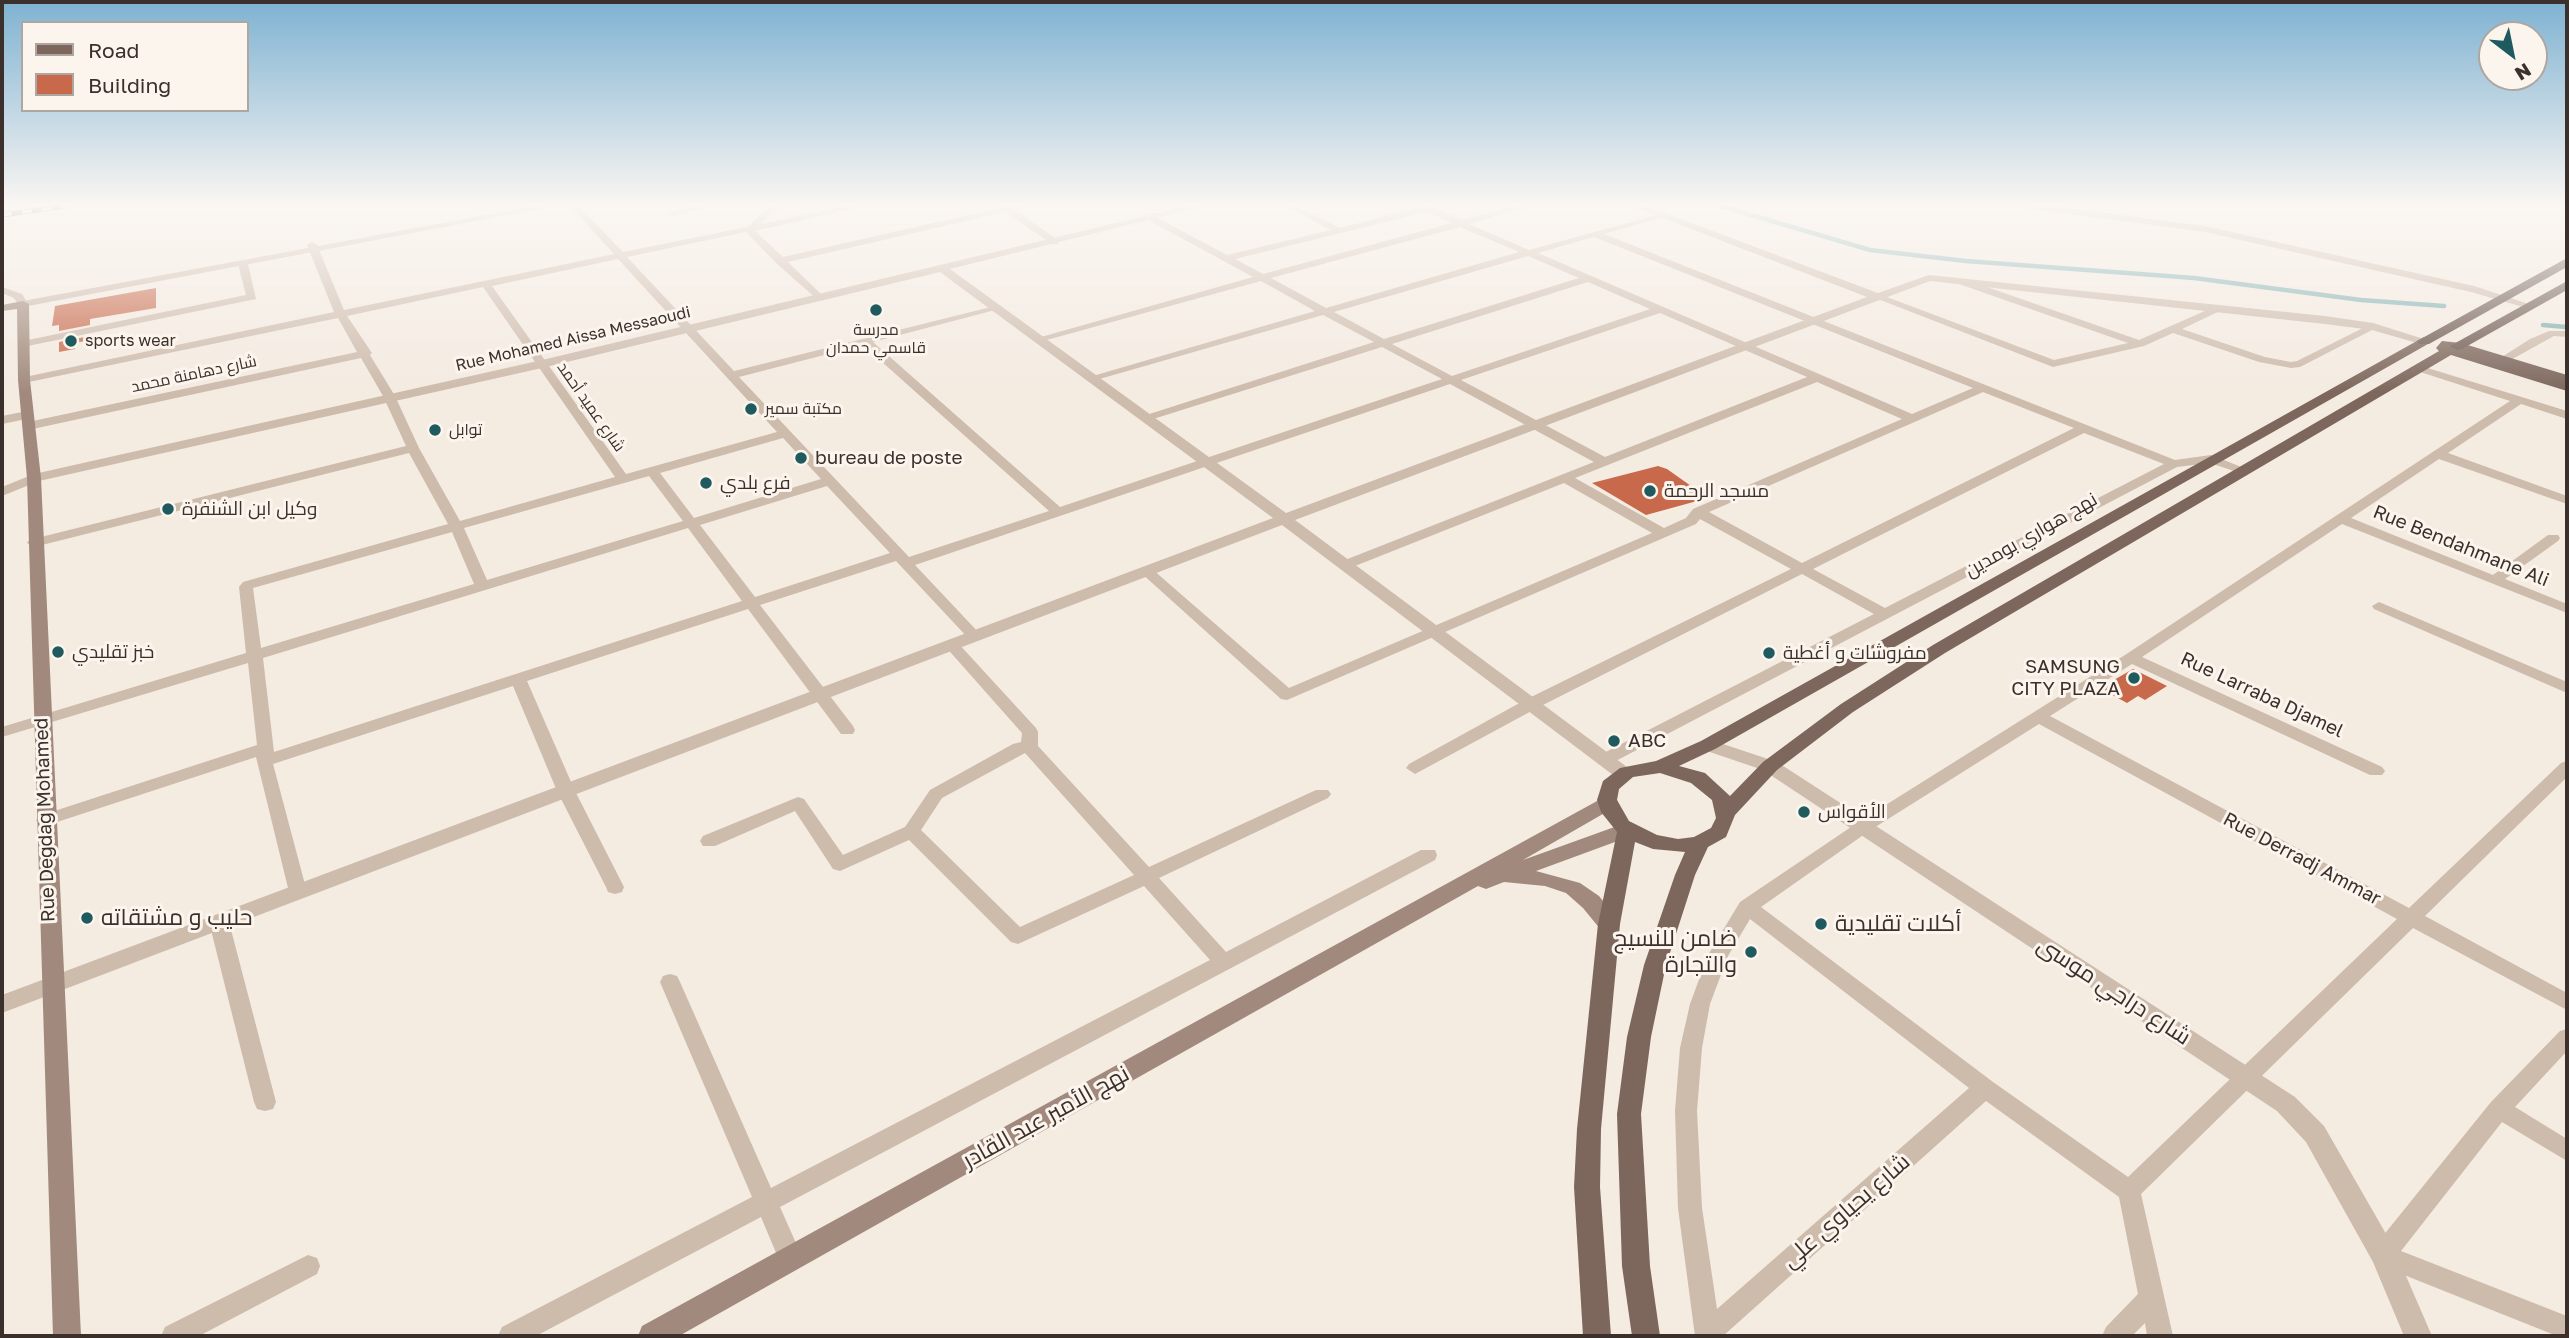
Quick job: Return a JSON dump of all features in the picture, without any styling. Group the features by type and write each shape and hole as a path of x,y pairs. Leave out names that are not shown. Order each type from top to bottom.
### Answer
{"highway":[{"path":"2424,341 2556,268"},
{"path":"2539,278 2567,285"},
{"path":"2453,348 2567,285"}],"main road":[{"name":"Rue Degdag Mohamed","path":"23,304 24,380 34,478 34,543 67,1336"},
{"path":"2,308 23,304"},
{"path":"2424,341 2567,379"},
{"name":"نهج هواري بومدين","path":"1660,767 1708,745 2424,341"},
{"path":"1726,812 1770,766 1847,708 1939,649 2453,348 2567,387"},
{"path":"1660,767 1682,771 1705,782 1721,797 1726,812 1719,832 1700,843 1686,846 1665,845 1627,830 1612,814 1608,802 1610,786 1623,774 1638,769 1660,767"},
{"name":"نهج الأمير عبد القادر","path":"652,1336 1608,802"},
{"path":"1597,1336 1588,1200 1588,1129 1609,924 1627,830"},
{"name":"نهج الأمير عبد القادر","path":"1440,898 1627,830"},
{"path":"1646,1336 1636,1266 1629,1114 1639,1037 1652,976 1685,874 1700,843"},
{"path":"1493,879 1527,877 1560,882 1584,894 1609,924"}],"street":[{"path":"109,287 199,268"},
{"path":"2,290 18,296 23,304 217,268"},
{"path":"23,344 252,297 244,268"},
{"path":"322,268 340,313 389,396 413,448 456,526 483,588"},
{"path":"24,380 560,268"},
{"path":"632,268 975,637"},
{"path":"787,268 820,298"},
{"path":"1246,268 1605,462"},
{"path":"1039,339 1297,268"},
{"path":"1092,378 1473,268"},
{"path":"1564,268 1913,419"},
{"path":"1680,268 2174,464"},
{"path":"1802,268 2053,364 2140,344 2216,309"},
{"path":"2380,268 2506,297 2530,306"},
{"path":"943,269 1206,461 1623,774"},
{"name":"Rue Mohamed Aissa Messaoudi","path":"2,492 34,478 389,396 542,364 943,269"},
{"path":"2,1004 1742,346 1929,278 2373,327 2424,341"},
{"path":"1146,417 1588,279"},
{"path":"1960,281 2140,344"},
{"name":"شارع عميد أحمد","path":"486,284 623,479"},
{"path":"732,375 995,307"},
{"path":"45,820 518,678 750,603 1058,512 1659,310"},
{"path":"2175,330 2263,360 2300,365 2373,327"},
{"path":"2503,360 2533,341 2553,333 2567,334"},
{"path":"865,341 1058,512"},
{"name":"شارع دهامنة محمد","path":"2,420 27,421 366,353"},
{"path":"2418,368 2567,415"},
{"path":"1345,565 1816,378"},
{"path":"1147,572 1287,695 1691,521 1698,512 1981,389"},
{"path":"1707,1335 1690,1208 1686,1111 1691,1048 1700,1004 1718,955 1748,907 1863,827 2131,657 2519,400"},
{"path":"1415,768 1531,704 2084,428"},
{"path":"298,892 265,755 257,656 246,587 248,585 786,433"},
{"path":"34,543 413,448"},
{"path":"2438,454 2567,500"},
{"path":"1604,760 2174,464 2211,459 2243,470"},
{"path":"652,471 818,695 847,730"},
{"path":"1564,478 1663,533"},
{"path":"2,732 830,481"},
{"path":"1698,512 1887,615"},
{"name":"Rue Bendahmane Ali","path":"2341,519 2567,609"},
{"path":"2495,580 2553,538"},
{"path":"2379,606 2567,688"},
{"path":"953,645 1030,732 1029,747 1224,962"},
{"name":"Rue Larraba Djamel","path":"2131,657 2376,771"},
{"path":"518,678 566,791 615,887"},
{"name":"Rue Derradj Ammar","path":"2037,716 2567,1002"},
{"name":"شارع دراجي موسى","path":"1708,745 1770,766 2286,1104 2308,1124 2383,1255 2418,1336"},
{"path":"709,841 798,803 840,864 911,831 936,794 1019,748 1029,747"},
{"path":"2130,1191 2567,767"},
{"path":"911,831 1018,937 1322,794"},
{"path":"511,1336 1428,855"},
{"path":"1748,907 1985,1088 2130,1191 2161,1336"},
{"path":"219,922 265,1102"},
{"path":"670,982 791,1259"},
{"path":"2567,1037 2499,1109 2383,1255 2567,1328"},
{"name":"شارع يحياوي علي","path":"1707,1335 1985,1088"},
{"path":"2499,1109 2567,1151"},
{"path":"174,1336 309,1266"},
{"path":"2115,1336 2152,1297"}],"building":[{"path":"156,288 156,308 90,319 90,325 59,331 59,325 52,326 55,306"},
{"name":"sports wear","path":"90,336 90,340 75,343 75,349 59,352 59,342"},
{"name":"مسجد الرحمة","path":"1658,466 1667,469 1708,498 1646,515 1592,483"},
{"name":"SAMSUNG CITY PLAZA","path":"2133,669 2167,686 2145,700 2138,696 2127,703 2100,688"}],"waterway":[{"path":"2066,268 2194,278 2361,300 2444,306"},
{"path":"2543,325 2567,327"}],"place":[{"name":"مدرسة قاسمي حمدان","path":"876,310"},
{"name":"sports wear","path":"71,341"},
{"name":"مكتبة سمير","path":"751,409"},
{"name":"توابل","path":"435,430"},
{"name":"bureau de poste","path":"801,458"},
{"name":"فرع بلدي","path":"706,483"},
{"name":"مسجد الرحمة","path":"1650,491"},
{"name":"وكيل ابن الشنفرة","path":"168,509"},
{"name":"خبز تقليدي","path":"58,652"},
{"name":"مفروشات و أغطية","path":"1769,653"},
{"name":"SAMSUNG CITY PLAZA","path":"2134,678"},
{"name":"ABC","path":"1614,741"},
{"name":"الأقواس","path":"1804,812"},
{"name":"حليب و مشتقاته","path":"87,918"},
{"name":"أكلات تقليدية","path":"1821,924"},
{"name":"ضامن للنسيج والتجارة","path":"1751,952"}]}
